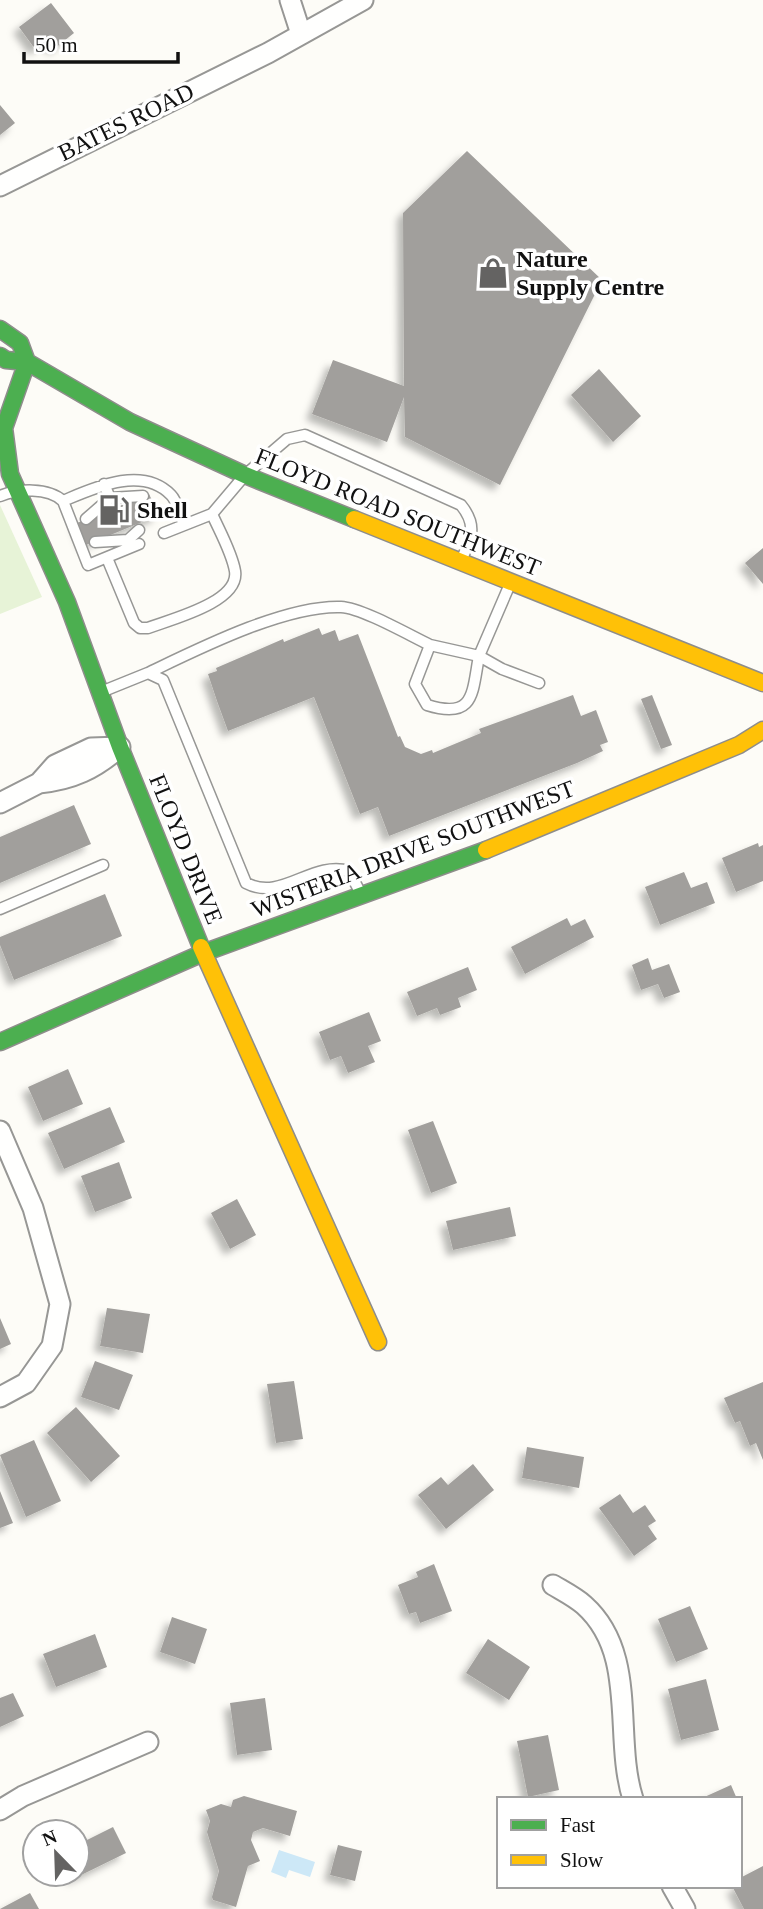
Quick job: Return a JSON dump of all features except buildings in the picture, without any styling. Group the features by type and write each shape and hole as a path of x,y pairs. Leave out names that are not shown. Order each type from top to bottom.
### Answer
{"street":[{"path":"290,0 301,34"},
{"name":"BATES ROAD","path":"0,186 363,0"},
{"name":"FLOYD ROAD SOUTHWEST","path":"0,329 20,343 27,362"},
{"name":"FLOYD ROAD SOUTHWEST","path":"0,356 6,360 27,362 130,422 245,475 763,682"},
{"name":"FLOYD DRIVE","path":"27,362 4,428 10,474 67,602 120,747 203,953 378,1342"},
{"name":"WISTERIA DRIVE SOUTHWEST","path":"0,1042 203,953 515,837 740,745 763,730"},
{"path":"0,803 39,783 64,781 99,765 120,747"},
{"path":"0,1131 33,1208 60,1304 52,1346 26,1383 0,1397"},
{"path":"552,1585 585,1605 611,1644 619,1669 624,1752 633,1797"},
{"path":"0,1810 23,1796 148,1742"},
{"path":"673,1888 685,1909"}],"lane":[{"path":"164,533 212,514 245,475 287,439 311,436 461,505 472,522 474,531 461,561"},
{"path":"63,501 104,484 146,480 172,495 184,525"},
{"path":"104,484 110,498 107,511"},
{"path":"0,496 16,489 57,496 63,501 88,565 133,544 137,527"},
{"path":"86,519 110,498 144,496"},
{"path":"110,498 127,503"},
{"path":"107,558 134,623 140,628 148,628 224,597 235,582 235,571 212,514"},
{"path":"116,532 133,544"},
{"path":"95,542 133,544"},
{"path":"430,645 415,684 427,705 449,712 463,706 473,690 479,656 512,581"},
{"path":"100,692 148,673 221,638 295,614 342,607 388,624 430,645 479,656 502,669 539,683"},
{"path":"148,673 163,680 170,694 246,883 258,889 278,888 337,867 349,871 361,895"},
{"path":"0,909 103,865"}],"green space":[{"path":"0,505 42,597 0,614"}],"water":[{"path":"279,1850 315,1862 310,1877 289,1870 286,1878 271,1872"}],"traffic: fast":[{"path":"0,329 20,343 27,362"},
{"path":"0,356 6,360 27,362 130,422 245,475 354,519"},
{"path":"27,362 4,428 10,474 67,602 120,747 201,947"},
{"path":"0,1042 203,953 486,850"}],"traffic: slow":[{"path":"354,519 763,683"},
{"path":"486,850 739,745 763,730"},
{"path":"201,947 378,1342"}],"place":[{"name":"Nature Supply Centre","path":"493,273"},
{"name":"Shell","path":"114,510"}]}
